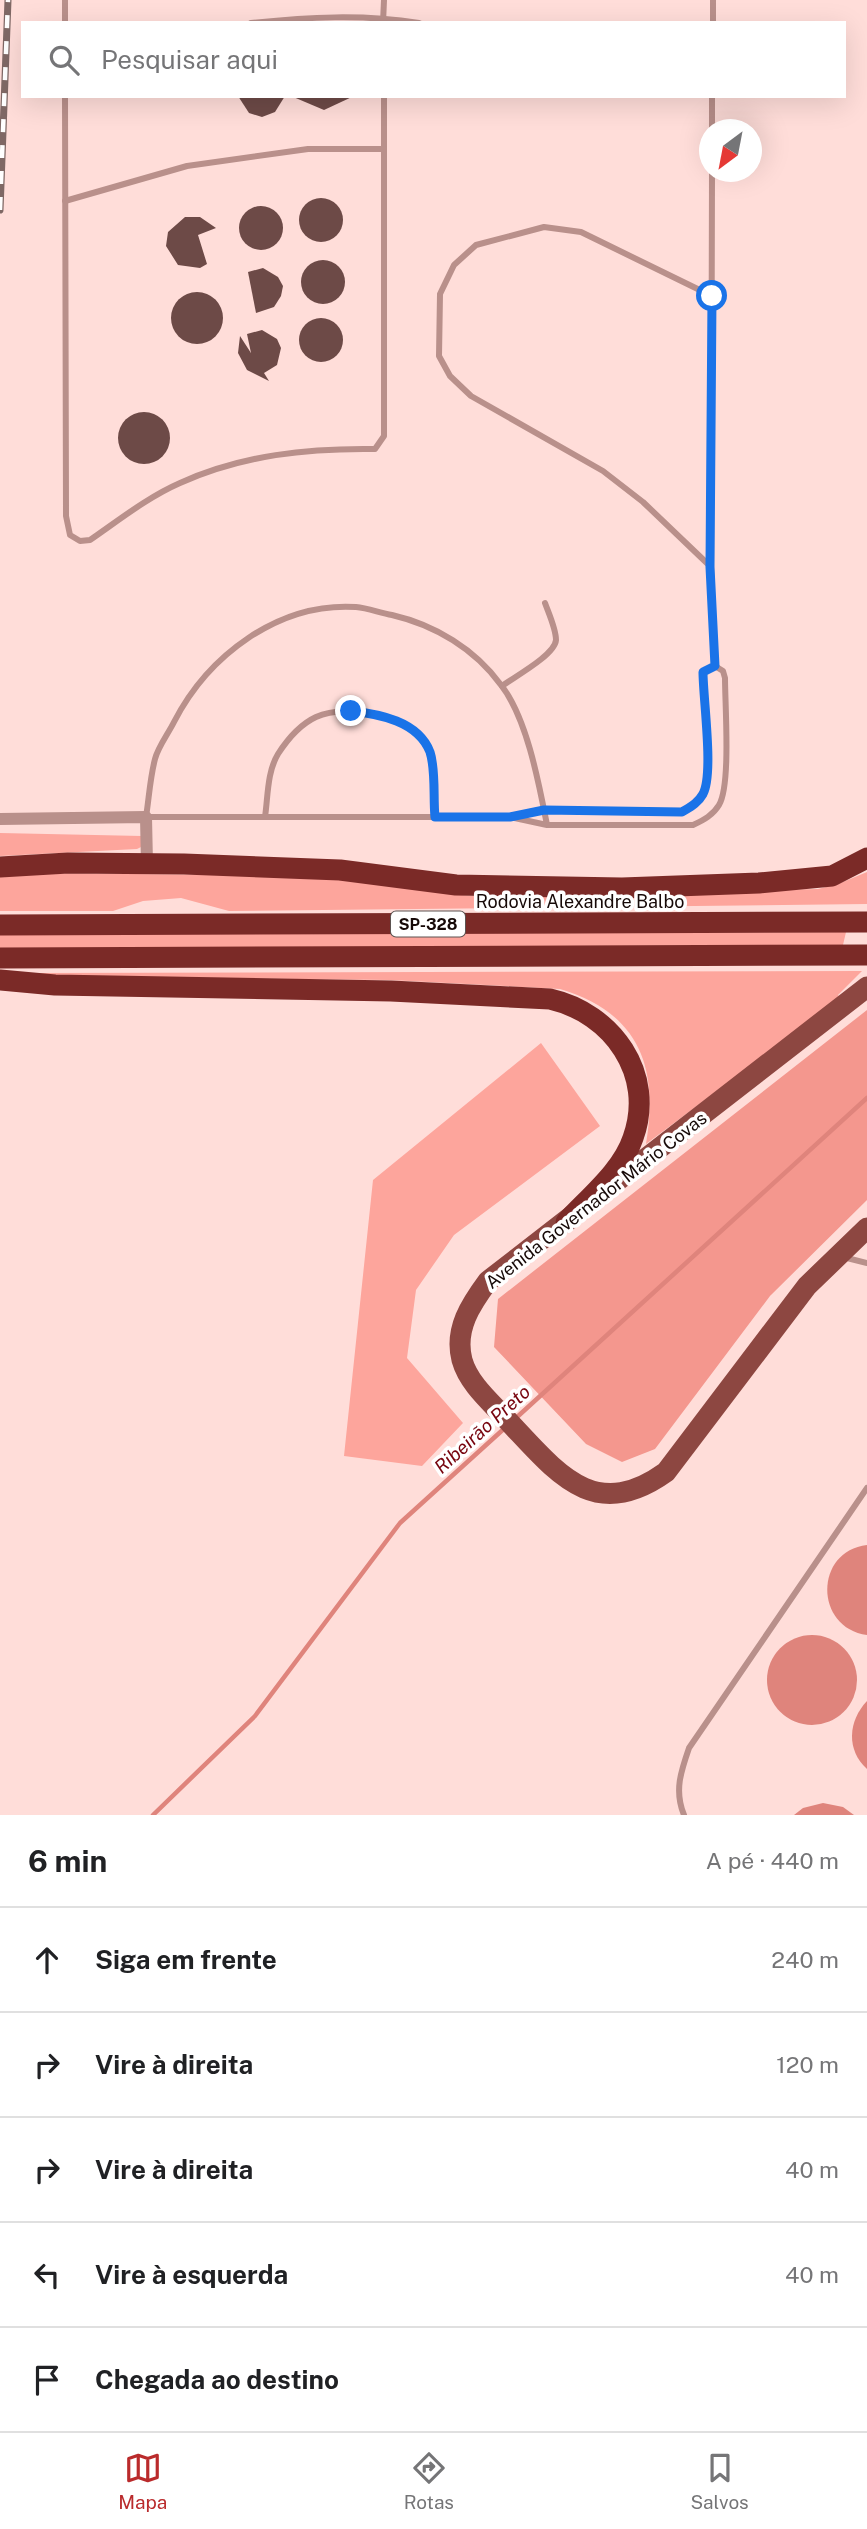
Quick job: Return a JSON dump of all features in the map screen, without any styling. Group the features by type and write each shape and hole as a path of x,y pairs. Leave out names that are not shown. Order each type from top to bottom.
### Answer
{"highway":[{"path":"0,867 147,864 340,870 456,885 622,888 759,883 832,876 867,858"},
{"name":"Rodovia Alexandre Balbo","path":"0,925 861,922"},
{"name":"SP-328","path":"0,958 859,955"},
{"path":"0,980 55,985 391,991 550,999 566,1003 597,1018 620,1042 635,1072 639,1105 633,1138 617,1167 566,1222"}],"main road":[{"name":"Avenida Governador Mário Covas","path":"867,987 488,1281 468,1308 460,1336 462,1359 471,1380 553,1468 573,1485 596,1493 621,1494 646,1486 666,1472 807,1286 867,1228"}],"street":[{"path":"0,819 146,817 147,864"}],"lane":[{"path":"65,0 65,21"},
{"path":"270,21 299,18 383,20 384,0"},
{"path":"713,0 713,21"},
{"path":"65,98 65,516 70,535 80,541 90,540 141,504 180,483 238,462 297,451 374,449 380,445 384,436 384,98"},
{"path":"710,98 711,119"},
{"path":"65,201 187,166 308,149 384,149"},
{"path":"712,182 710,567 715,666"},
{"path":"710,567 643,502 603,471 471,396 450,376 439,356 440,294 454,265 476,245 544,227 581,232 712,296"},
{"path":"502,686 548,654 555,646 556,638 545,603"},
{"path":"547,825 544,810 523,729 502,686 464,647 416,621 356,607 298,613 249,636 211,667 182,706 155,758 146,817 510,817 544,810 682,812 695,805 704,792 707,775 703,672 715,666"},
{"path":"510,817 547,825 693,825 709,817 720,804 725,786 725,678 723,671 715,666"},
{"path":"265,817 271,772 277,755 288,741 301,727 316,717 351,711 394,718 423,741 430,752 435,817"},
{"path":"837,1256 867,1263"},
{"path":"684,1815 680,1804 679,1779 689,1748 867,1488"}],"shaded area":[{"path":"0,833 142,836 141,847 137,849 0,856"},
{"path":"867,872 867,904 229,911 181,898 143,901 113,911 0,911 0,877 39,873 314,876 470,896 503,896 818,889"},
{"path":"846,932 843,945 0,949 0,934"},
{"path":"862,971 838,995 840,999 646,1144 649,1090 638,1046 609,1012 587,999 560,989 389,980 35,976 36,973"},
{"path":"867,1010 867,1200 770,1296 655,1449 622,1462 586,1444 494,1347 498,1299"},
{"path":"541,1043 600,1126 454,1235 416,1290 407,1358 463,1423 422,1466 344,1456 373,1180"},
{"path":"867,1545 867,1635 850,1629 837,1619 827,1590 830,1574 837,1561 850,1550"},
{"path":"812,1635 829,1638 844,1648 854,1663 857,1680 854,1697 844,1712 829,1722 812,1725 795,1722 780,1712 770,1697 767,1680 770,1663 780,1648 795,1638"},
{"path":"867,1701 867,1769 855,1753 852,1735 856,1717"},
{"path":"823,1803 843,1807 854,1815 794,1815 803,1808"}],"building":[{"path":"239,98 284,98 275,112 262,117 249,113"},
{"path":"296,98 350,98 324,110"},
{"path":"321,198 336,205 343,220 336,235 321,242 306,235 299,220 306,205"},
{"path":"261,206 276,213 283,228 276,243 261,250 246,243 239,228 246,213"},
{"path":"185,217 200,217 216,228 198,235 207,264 200,268 178,265 166,246 168,232"},
{"path":"323,260 338,267 345,282 338,297 323,304 308,297 301,282 308,267"},
{"path":"263,268 278,277 283,286 281,296 274,307 256,313 248,272"},
{"path":"197,292 216,299 223,318 216,337 197,344 178,337 171,318 178,299"},
{"path":"321,318 336,325 343,340 336,355 321,362 306,355 299,340 306,325"},
{"path":"262,330 277,339 281,348 277,365 264,373 269,381 247,370 238,353 240,336 251,353 247,334"},
{"path":"144,412 163,419 170,438 163,457 144,464 125,457 118,438 125,419"}],"waterway":[{"name":"Ribeirão Preto","path":"516,1418 867,1098"},
{"name":"Ribeirão Preto","path":"153,1815 255,1716 400,1523 507,1426"}],"railway":[{"path":"0,210 8,0"}],"route":[{"path":"351,711 394,718 423,741 430,752 435,817 510,817 544,810 682,812 695,805 704,792 707,775 703,672 708,667 715,666 710,567 712,296"}]}
